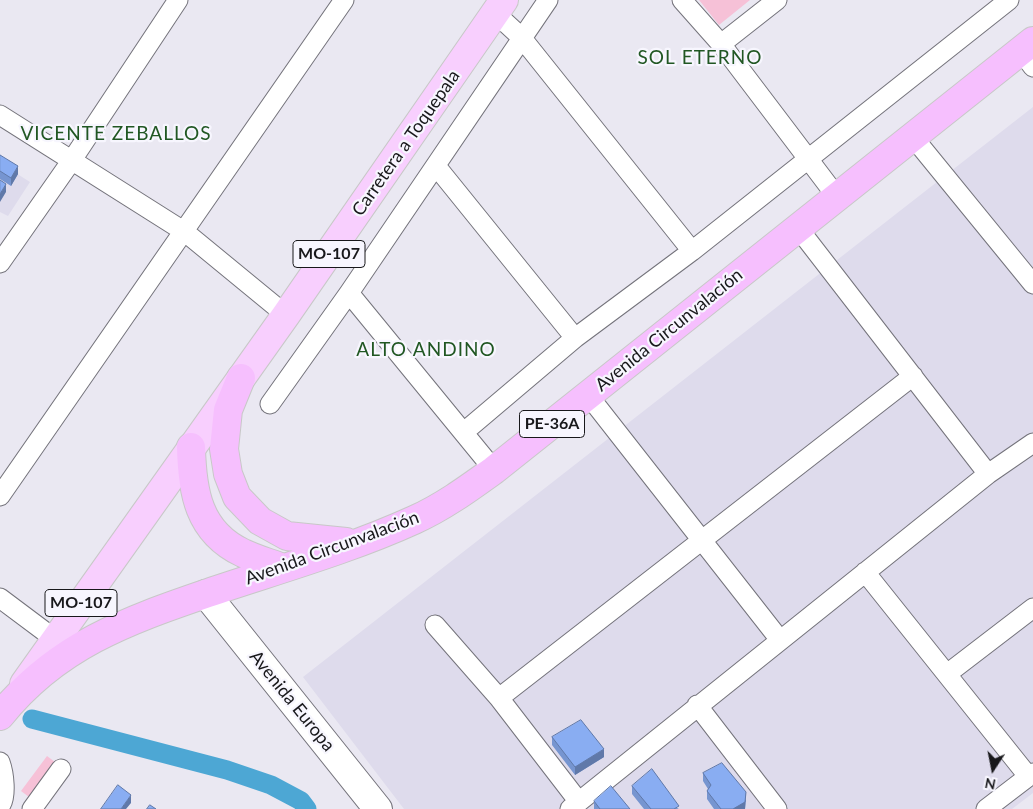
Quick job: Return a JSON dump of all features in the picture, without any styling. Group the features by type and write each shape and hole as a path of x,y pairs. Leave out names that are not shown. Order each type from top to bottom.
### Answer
{"highway":[{"name":"Avenida Circunvalación","path":"6,709 50,668 86,641 134,618 355,543 415,519 465,491 494,470 837,196 913,137 1029,53"},
{"path":"241,378 228,410 224,448 228,474 237,496 260,521 287,536 355,543"},
{"path":"192,447 192,483 201,512 218,537 242,553 283,568"}],"main road":[{"name":"Carretera a Toquepala","path":"150,505 286,315 500,7"},
{"name":"Avenida Circunvalación","path":"6,709 150,505"},
{"name":"Avenida Europa","path":"206,594 378,809"}],"street":[{"path":"0,263 72,160 178,0"},
{"path":"0,496 185,232 344,0"},
{"path":"270,404 349,293 521,37 548,0"},
{"path":"682,0 721,44 837,196"},
{"path":"721,44 777,0"},
{"path":"464,432 575,338 692,251 1009,0"},
{"path":"500,7 521,37 692,251"},
{"path":"0,116 185,232 286,315"},
{"path":"913,137 1033,284"},
{"path":"436,166 575,338"},
{"path":"798,228 988,474"},
{"path":"349,293 494,470"},
{"path":"499,698 913,376"},
{"path":"588,394 780,640"},
{"path":"435,625 499,698 574,806 697,705 988,474 1033,443"},
{"path":"865,572 1031,774 986,809"},
{"path":"0,598 56,640"},
{"path":"947,674 1033,608"},
{"path":"697,705 775,808"},
{"path":"0,762 6,806"},
{"path":"32,809 61,769"}],"shaded area":[{"path":"699,0 750,0 719,25"},
{"path":"1033,107 1033,793 1012,809 404,809 303,677"},
{"path":"0,163 30,182 8,216 0,212"},
{"path":"47,756 55,762 29,797 21,791"}],"building":[{"path":"0,155 18,166 11,178 0,171"},
{"path":"0,180 6,184 0,194"},
{"path":"581,720 604,749 575,767 552,737"},
{"path":"722,763 746,792 745,802 733,809 721,809 707,791 711,785 703,773"},
{"path":"652,769 679,806 674,809 651,809 632,786"},
{"path":"118,785 131,795 121,809 101,809"},
{"path":"611,786 630,809 600,809 594,801"},
{"path":"150,805 156,809 147,809"}],"waterway":[{"path":"32,719 227,770 271,785 301,801 307,809"}],"district":[{"name":"SOL ETERNO","path":"700,58"},
{"name":"VICENTE ZEBALLOS","path":"116,134"},
{"name":"ALTO ANDINO","path":"426,350"}]}
